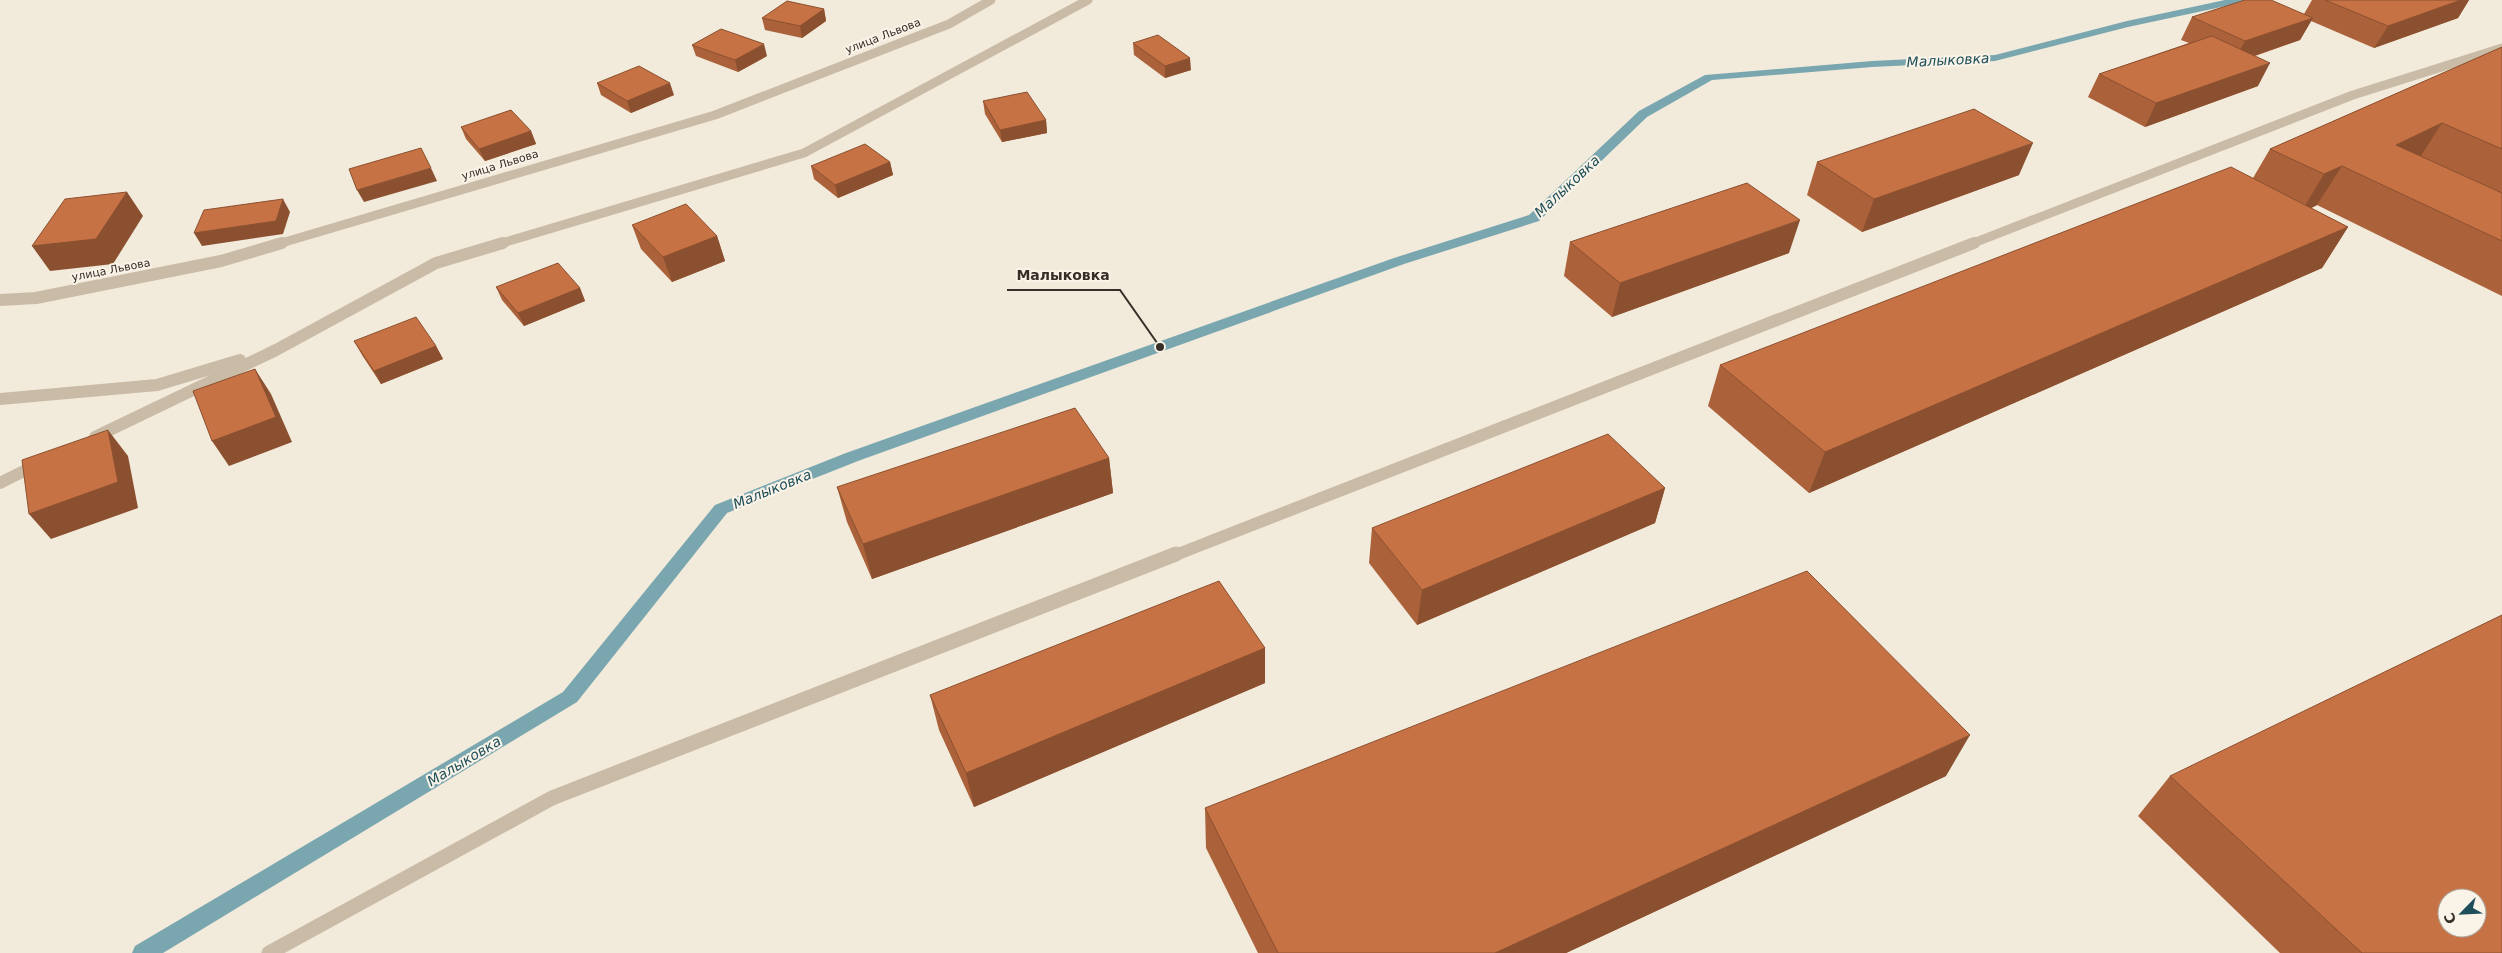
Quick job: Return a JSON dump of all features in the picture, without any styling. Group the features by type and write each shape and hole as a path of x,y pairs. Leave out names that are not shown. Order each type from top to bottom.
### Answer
{"street":[{"name":"улица Львова","path":"0,300 36,298 221,261 705,118 949,24 991,0"},
{"path":"86,441 276,350 436,263 804,153 1088,0"},
{"path":"269,953 552,798 2353,95 2502,48"},
{"path":"0,399 157,385 276,350"},
{"path":"0,483 52,458"}],"building":[{"path":"2245,0 2271,0 2313,18 2245,41 2192,17"},
{"path":"2325,0 2461,0 2388,26"},
{"path":"787,1 824,9 800,26 762,18"},
{"path":"721,29 764,44 735,60 692,45"},
{"path":"1158,35 1190,58 1165,66 1133,43"},
{"path":"2212,36 2270,63 2156,103 2099,74"},
{"path":"2502,47 2502,149 2442,123 2396,145 2502,193 2502,241 2342,166 2324,174 2270,149"},
{"path":"639,66 670,83 627,101 597,83"},
{"path":"1027,92 1046,120 1000,130 983,101"},
{"path":"1974,109 2033,143 1874,199 1817,162"},
{"path":"511,110 531,131 479,149 461,127"},
{"path":"865,144 890,162 835,185 811,166"},
{"path":"421,148 431,168 357,190 349,169"},
{"path":"2231,167 2348,227 1825,452 1720,365"},
{"path":"1747,183 1800,220 1620,283 1570,242"},
{"path":"127,192 96,239 32,246 65,199"},
{"path":"283,199 276,221 194,233 204,210"},
{"path":"686,204 717,236 663,257 632,225"},
{"path":"558,263 580,288 518,313 496,287"},
{"path":"416,317 436,346 374,371 354,341"},
{"path":"255,369 276,417 212,441 193,391"},
{"path":"1075,408 1109,458 863,544 837,487"},
{"path":"108,430 118,482 29,514 22,460"},
{"path":"1608,434 1665,488 1422,590 1372,528"},
{"path":"1807,571 1970,735 1495,953 1278,953 1205,808"},
{"path":"1219,581 1265,648 966,773 930,695"},
{"path":"2502,615 2502,953 2362,953 2170,776"}],"waterway":[{"name":"Малыковка","path":"143,953 570,697 721,509 852,457 1399,261 1534,218 1643,114 1709,77 1872,64 1995,58 2127,24 2240,0"}],"place":[{"name":"Малыковка","path":"1160,347"}]}
